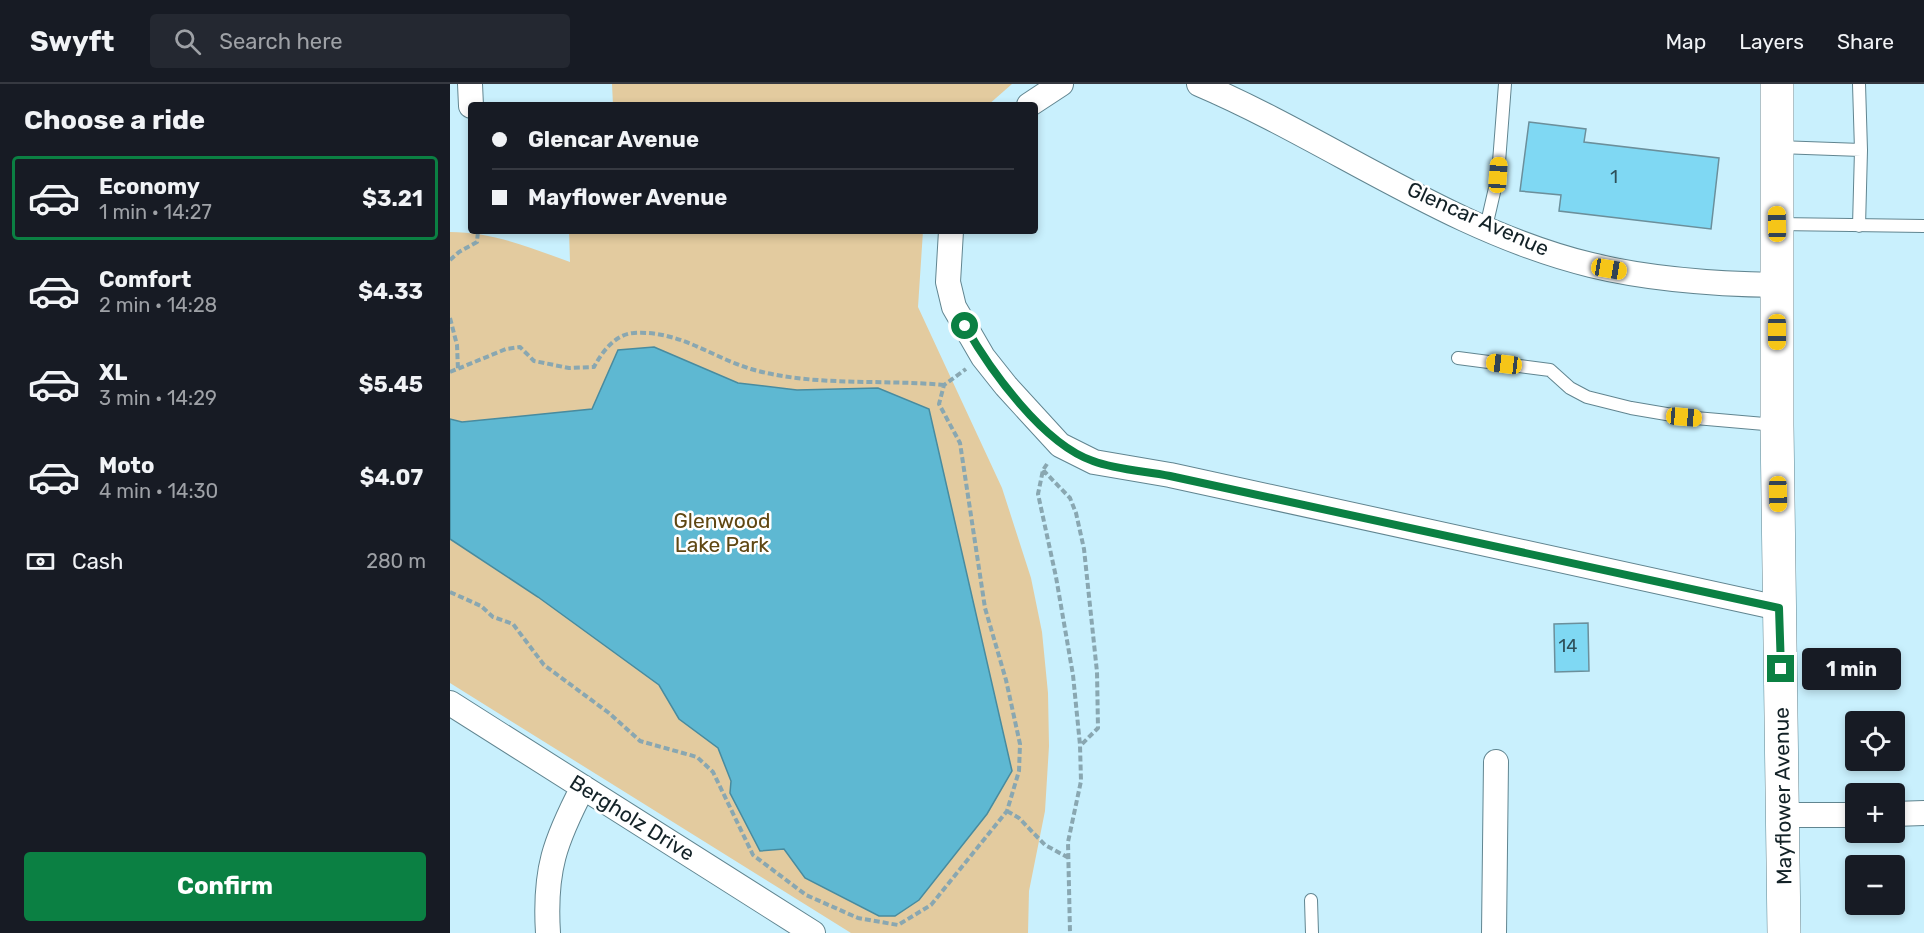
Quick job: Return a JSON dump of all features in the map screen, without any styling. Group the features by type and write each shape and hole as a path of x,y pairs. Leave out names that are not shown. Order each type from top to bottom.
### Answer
{"street":[{"path":"470,84 471,102"},
{"path":"1034,102 1061,84"},
{"name":"Glencar Avenue","path":"1199,84 1240,102 1450,211 1534,247 1591,265 1662,278 1777,285"},
{"name":"Mayflower Avenue","path":"1777,84 1777,425 1784,933"},
{"path":"951,234 948,282 954,307 983,357 1060,445 1094,462 1170,476 1779,608"},
{"name":"Bergholz Drive","path":"450,704 813,933"},
{"path":"1494,933 1496,762"},
{"path":"548,933 550,861 559,832 583,787"},
{"path":"1905,814 1924,813"},
{"path":"1784,815 1845,815"}],"lane":[{"path":"1486,227 1498,175 1505,84"},
{"path":"1859,84 1861,150 1859,226"},
{"path":"1777,147 1861,150"},
{"path":"1777,224 1924,226"},
{"path":"1458,358 1550,370 1570,388 1587,398 1631,408 1684,417 1777,425"},
{"path":"1311,900 1312,933"}],"path":[{"path":"450,260 477,242 478,234"},
{"path":"450,318 457,345 458,370"},
{"path":"450,372 506,349 520,347 534,361 569,368 594,367 600,355 619,336 632,333 681,340 752,369 780,375 944,385 939,404 960,443 985,608 1006,680 1020,744 1019,771 1007,811 931,905 898,925 858,918 806,895 753,855 712,772 698,757 640,741 609,713 544,665 513,624 493,617 480,606 450,592"},
{"path":"1070,933 1068,842 1082,781 1080,746 1073,675 1060,598 1038,494 1043,470 1070,498 1076,513 1084,549 1097,672 1098,728 1080,746"},
{"path":"1007,811 1019,818 1046,845 1069,858"}],"green space":[{"path":"612,84 1012,84 991,102 613,102"},
{"name":"Glenwood Lake Park","path":"450,232 497,238 570,262 569,234 923,234 918,307 1002,488 1031,578 1042,632 1048,693 1049,746 1045,811 1029,891 1028,933 851,933 450,683"}],"water":[{"path":"654,347 738,383 797,390 878,388 929,409 1012,771 987,814 919,900 895,916 879,916 805,878 784,849 760,851 730,793 731,781 718,748 679,719 659,685 538,597 450,539 450,419 462,422 592,409 618,350"}],"building":[{"path":"1529,122 1586,129 1584,142 1719,158 1711,229 1559,211 1561,195 1520,191"},
{"path":"1588,623 1589,671 1555,672 1554,624"}],"route":[{"path":"965,326 983,357 1006,386 1060,445 1094,462 1170,476 1779,608 1781,669"}]}
